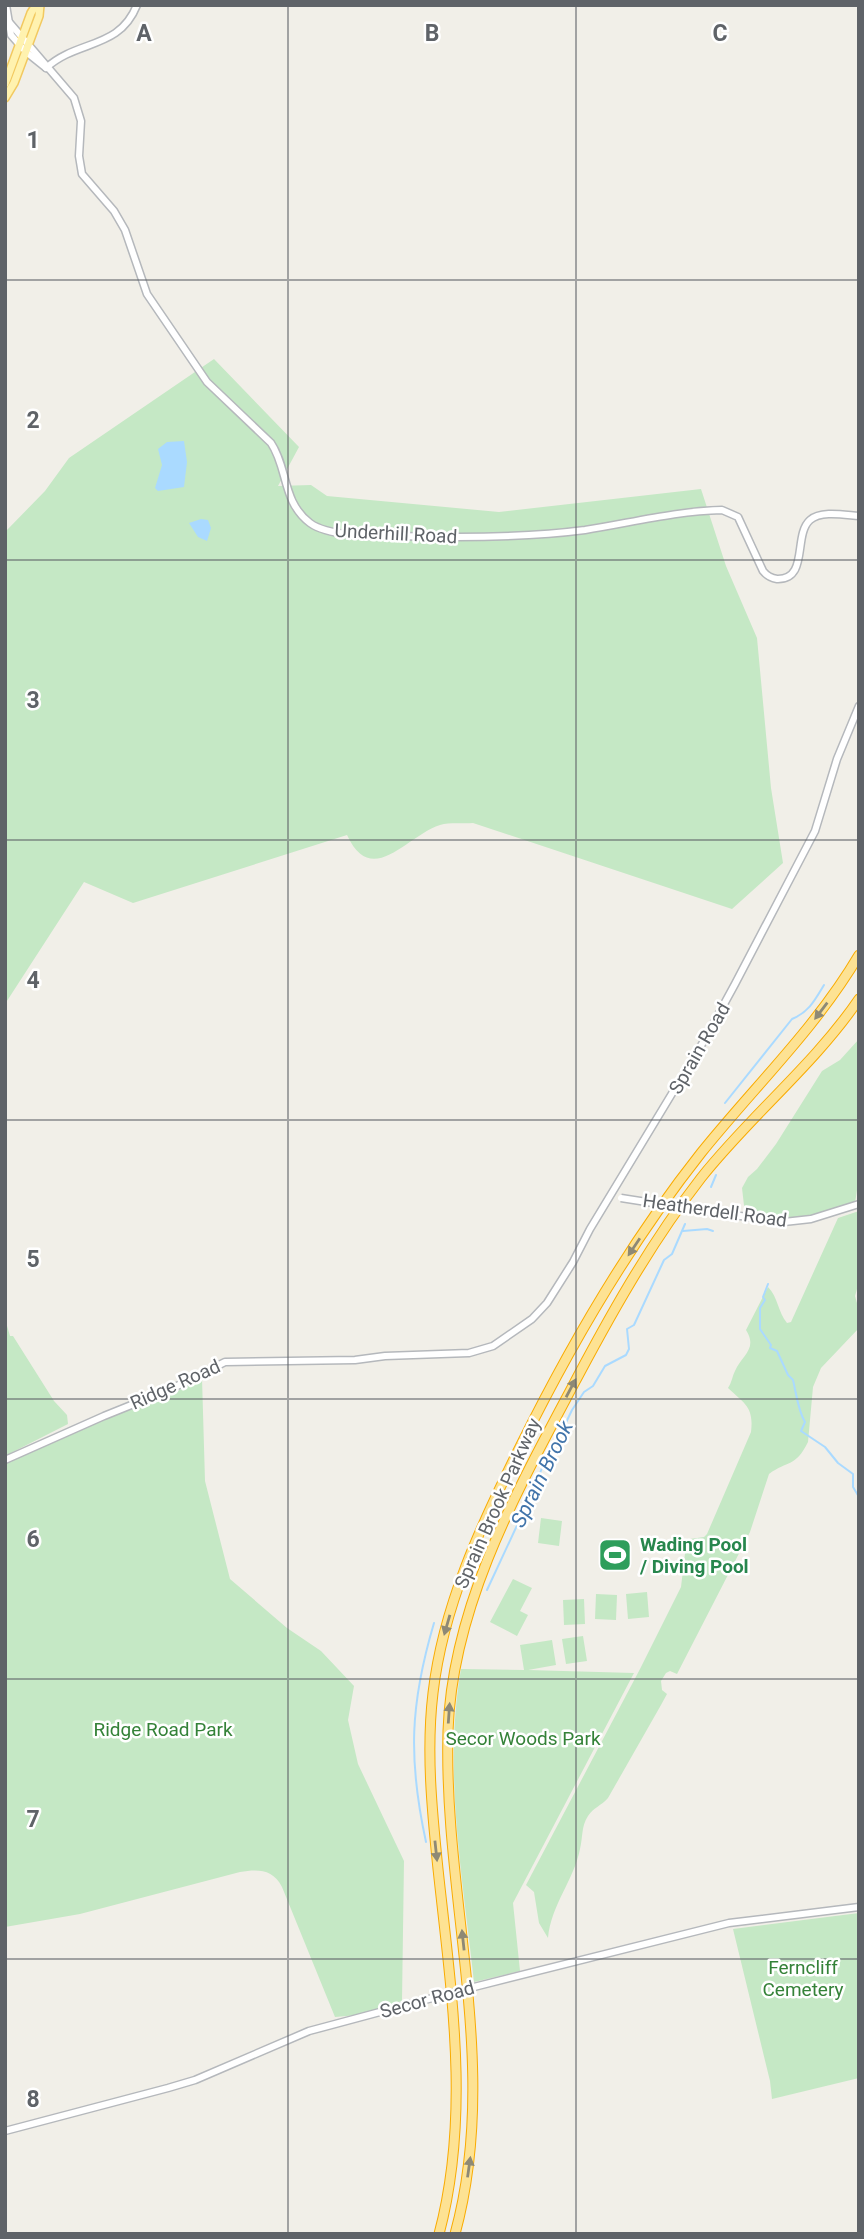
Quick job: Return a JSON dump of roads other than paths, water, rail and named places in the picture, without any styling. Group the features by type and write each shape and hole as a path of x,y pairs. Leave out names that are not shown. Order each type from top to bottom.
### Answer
{"highway":[{"name":"Sprain Brook Parkway","path":"439,2234 453,2166 457,2084 453,2017 432,1811 430,1745 435,1679 452,1606 478,1536 516,1454 566,1358 613,1279 683,1177 811,1025 859,955"},
{"name":"Sprain Brook Parkway","path":"456,2234 471,2158 474,2091 449,1796 448,1729 456,1664 471,1608 501,1530 544,1440 607,1323 654,1245 718,1158 825,1042 859,999"}],"main road":[{"path":"5,83 38,5"},
{"path":"5,98 14,83 39,16 38,5"}],"street":[{"name":"Underhill Road","path":"6,5 9,22 21,42 74,98 80,121 79,156 82,174 114,211 125,230 147,294 207,382 271,443 277,452 285,486 293,504 311,524 337,532 377,536 516,536 584,530 722,510 738,517 763,571 775,579 787,577 793,572 798,562 804,531 810,520 832,514 859,516"},
{"path":"46,68 72,51 113,36 132,18 137,5"},
{"name":"Sprain Road","path":"482,1351 511,1335 547,1303 705,1039 815,831 837,758 859,706"},
{"name":"Heatherdell Road","path":"611,1195 784,1222 811,1219 859,1204"},
{"name":"Ridge Road","path":"5,1460 171,1389 225,1362 355,1360 482,1351"},
{"name":"Secor Road","path":"5,2131 167,2088 198,2078 309,2031 474,1987 700,1929 859,1907"}],"water":[{"path":"184,441 187,462 184,487 158,491 155,488 162,465 158,449 167,442"},
{"path":"208,520 211,528 207,541 198,537 189,523"},
{"name":"Wading Pool / Diving Pool","path":"614,1539 625,1539 625,1571 614,1571 614,1559 605,1559 605,1551 614,1550"}],"waterway":[{"name":"Sprain Brook","path":"725,1103 792,1019 811,1005 824,985"},
{"name":"Sprain Brook","path":"711,1187 716,1175"},
{"name":"Sprain Brook","path":"487,1590 542,1468 553,1451 556,1436 561,1433 572,1410 584,1392 593,1386 605,1366 626,1355 629,1349 627,1329 634,1325 664,1260 672,1254 685,1224"},
{"path":"683,1231 713,1231"},
{"path":"768,1284 763,1297 765,1300 760,1308 760,1329 771,1345 770,1348 777,1351 793,1380 805,1422 801,1431 825,1447 838,1463 853,1474 853,1487 859,1497"},
{"name":"Sprain Brook","path":"426,1842 416,1784 414,1732 420,1680 434,1623"}],"place":[{"name":"Wading Pool / Diving Pool","path":"615,1555"}],"park label":[{"name":"Ridge Road Park","path":"163,1729"},
{"name":"Secor Woods Park","path":"523,1738"},
{"name":"Ferncliff Cemetery","path":"803,1978"}]}
